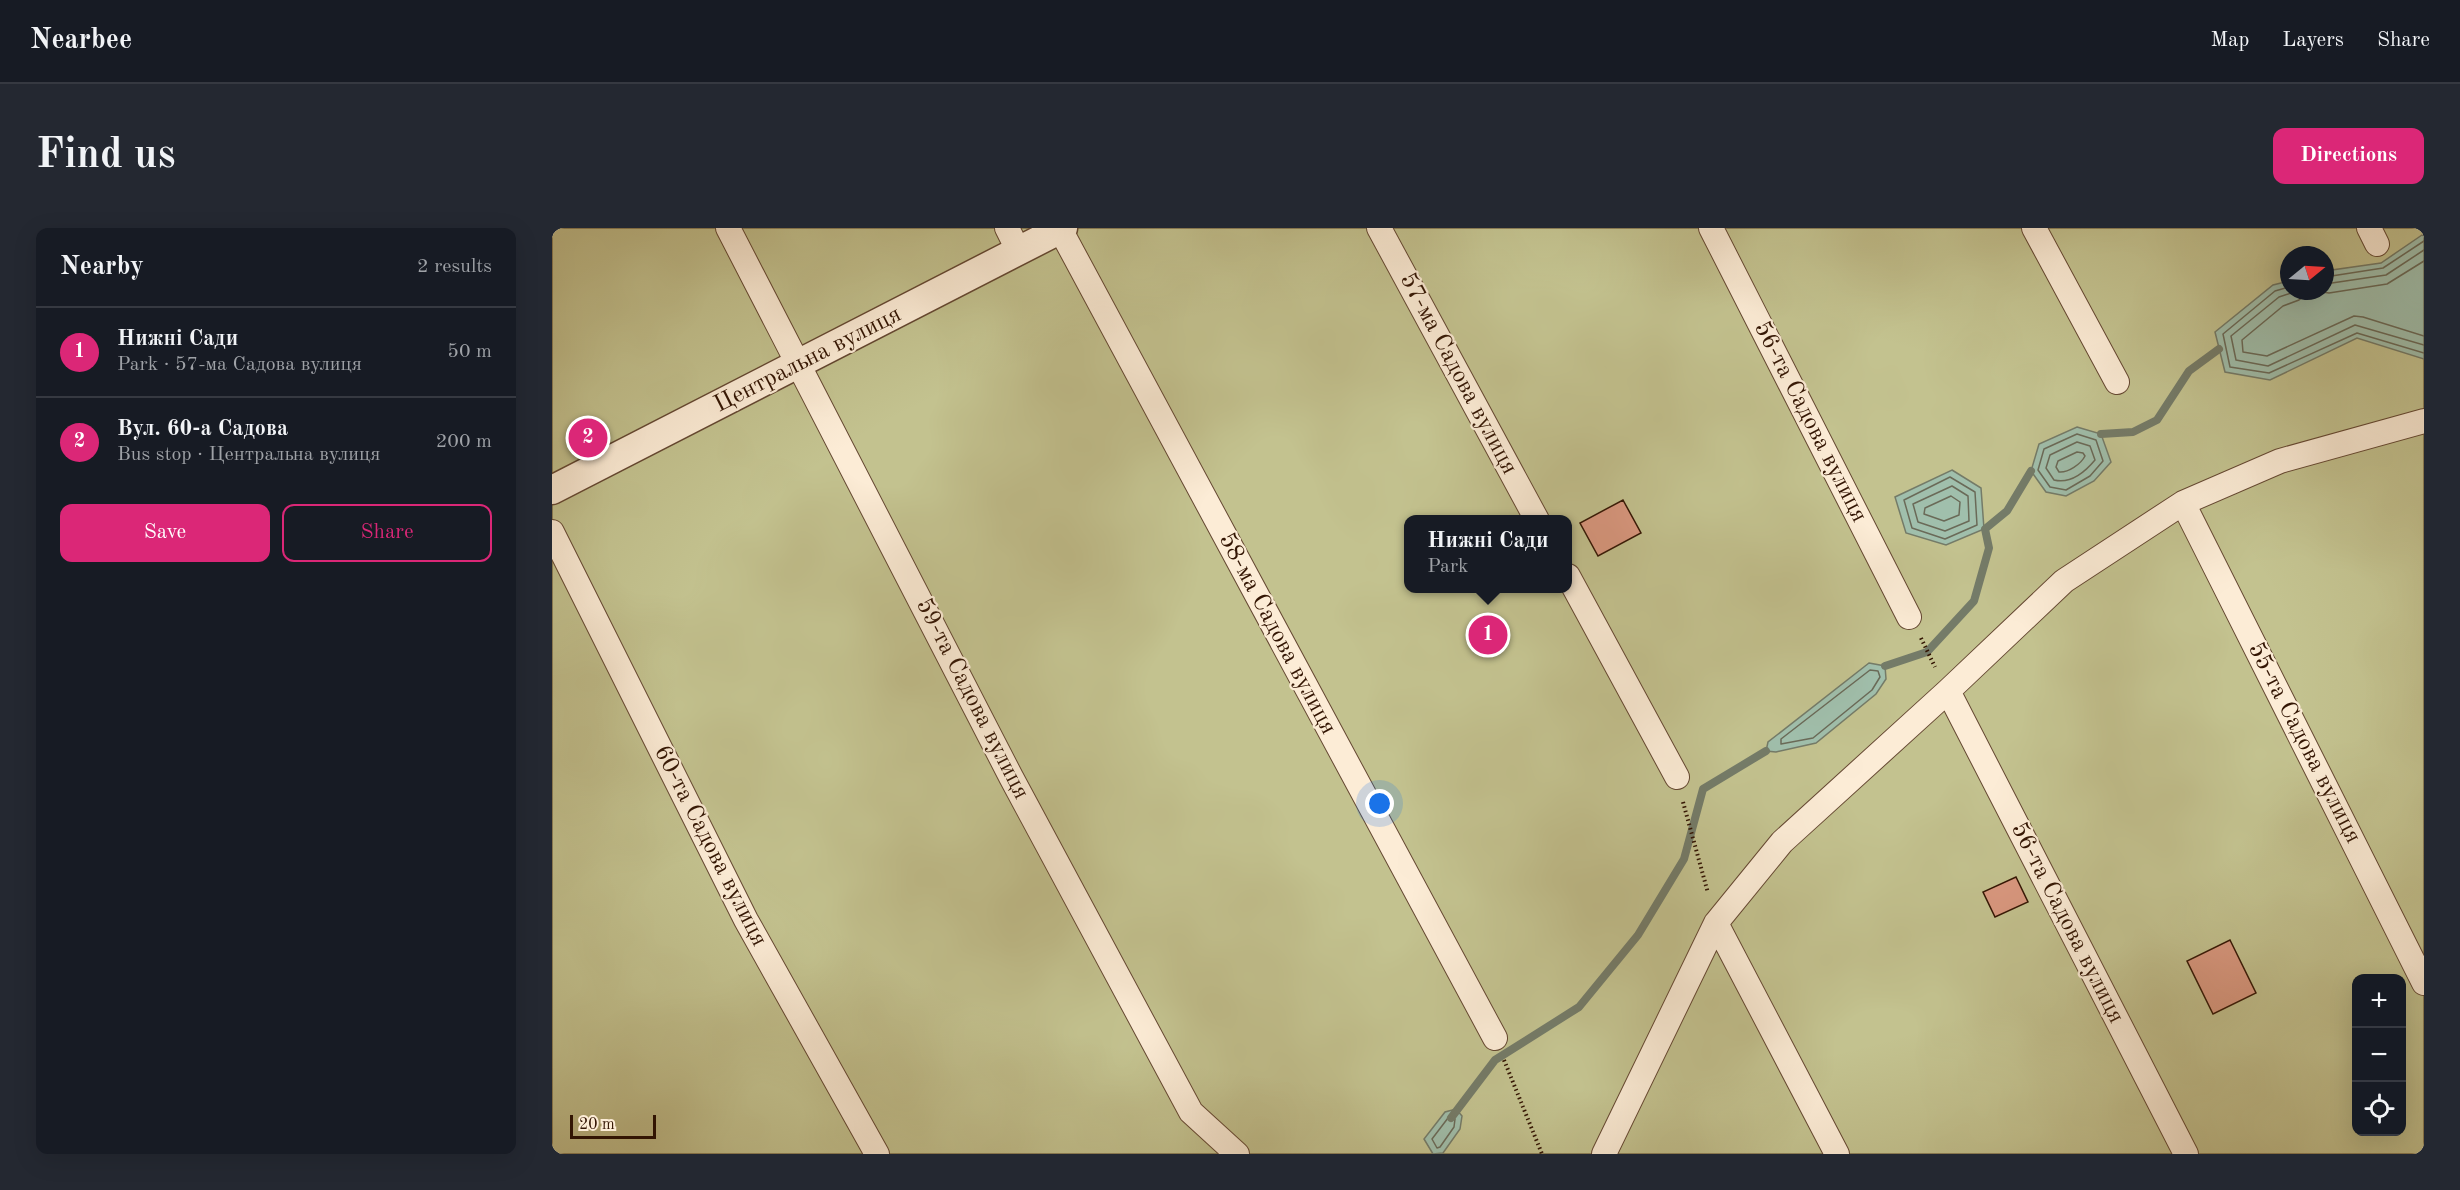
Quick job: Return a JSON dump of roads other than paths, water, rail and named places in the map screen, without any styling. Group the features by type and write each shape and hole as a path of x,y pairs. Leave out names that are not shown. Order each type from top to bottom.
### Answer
{"street":[{"name":"59-та Садова вулиця","path":"728,228 1011,777 1191,1112 1237,1154"},
{"name":"57-ма Садова вулиця","path":"1379,228 1535,515"},
{"name":"56-та Садова вулиця","path":"1711,228 1914,625"},
{"path":"2034,228 2116,382"},
{"name":"Центральна вулиця","path":"552,490 800,365 1013,240 1061,229"},
{"name":"58-ма Садова вулиця","path":"1061,229 1495,1038"},
{"path":"1604,1154 1716,923 1782,842 1948,691 2064,581 2183,503 2280,461 2424,421"},
{"name":"55-та Садова вулиця","path":"2183,503 2424,983"},
{"name":"60-та Садова вулиця","path":"552,532 746,920 877,1154"},
{"path":"1572,583 1677,777"},
{"name":"56-та Садова вулиця","path":"1948,691 2186,1154"},
{"path":"1716,923 1837,1154"}],"water":[{"path":"2422,235 2424,236 2424,359 2357,338 2270,380 2225,372 2215,332 2273,285 2280,283 2280,300 2334,300 2334,270 2381,263"},
{"path":"2077,427 2101,434 2111,462 2094,481 2066,496 2046,492 2031,471 2039,444"},
{"path":"1952,470 1981,488 1984,529 1946,545 1906,533 1895,497"},
{"path":"1869,663 1885,666 1886,679 1876,694 1816,743 1776,752 1766,751 1768,742"},
{"path":"1456,1109 1462,1116 1460,1129 1443,1153 1433,1154 1424,1139 1445,1112"}],"waterway":[{"path":"2101,434 2133,432 2157,420 2189,371 2219,349"},
{"path":"1885,666 1927,652 1974,601 1989,548 1985,529 2007,511 2031,471"},
{"path":"1451,1118 1495,1060 1579,1007 1638,935 1684,859 1703,789 1766,751"}],"place":[{"name":"Вул. 60-а Садова","path":"588,438"},
{"name":"Нижні Сади","path":"1488,635"}]}
